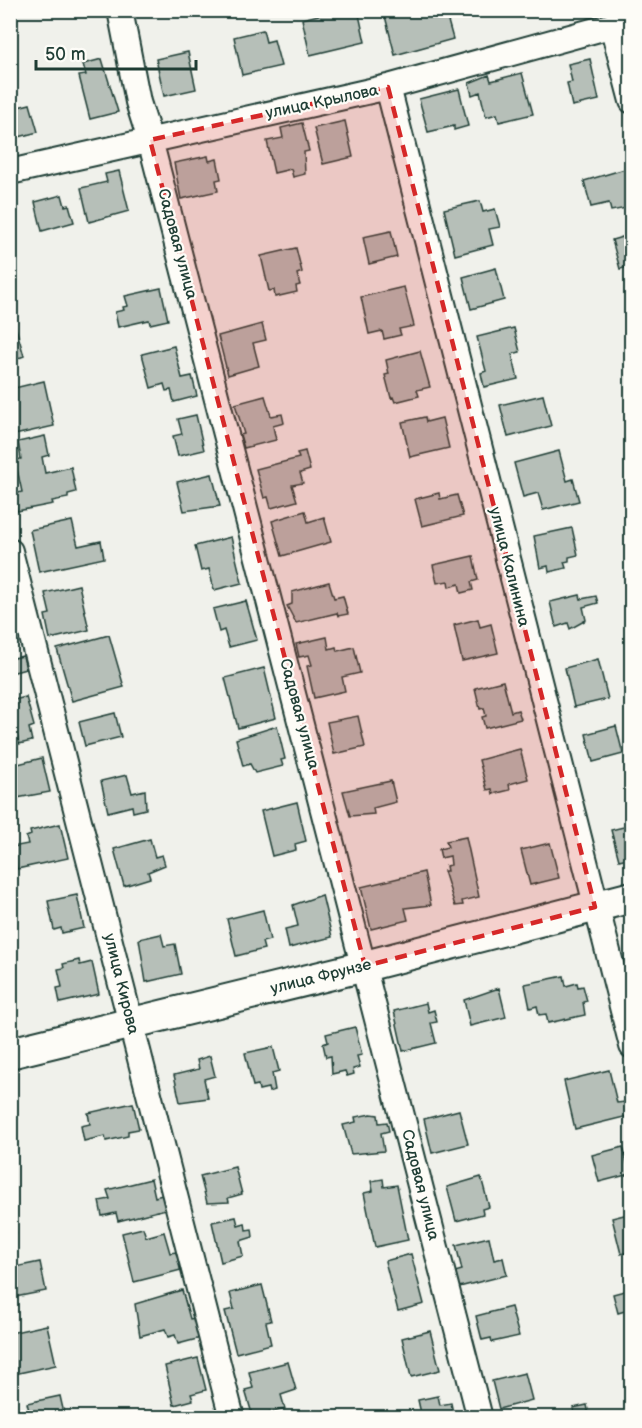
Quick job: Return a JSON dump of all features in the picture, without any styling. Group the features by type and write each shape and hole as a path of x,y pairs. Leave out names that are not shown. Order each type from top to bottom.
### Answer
{"street":[{"name":"Садовая улица","path":"120,10 138,102 150,140 365,966 480,1418"},
{"name":"улица Крылова","path":"10,172 388,87 622,22"},
{"path":"622,22 632,101"},
{"name":"улица Калинина","path":"388,87 594,907 632,1046"},
{"name":"улица Кирова","path":"10,551 231,1418"},
{"name":"улица Фрунзе","path":"10,1053 365,966 632,897"}],"highlighted area":[{"path":"388,87 595,907 365,966 150,140"}],"building":[{"path":"339,10 358,10 365,42 310,55 302,19"},
{"path":"398,10 445,10 453,39 395,55 385,16 399,13"},
{"path":"263,30 266,42 274,40 281,66 242,75 234,37"},
{"path":"188,52 196,89 164,96 156,59"},
{"path":"102,59 118,112 90,119 79,76 86,75 83,64"},
{"path":"590,59 599,100 572,106 567,83 572,82 568,64"},
{"path":"522,73 533,114 499,122 497,114 486,117 480,92 472,95 469,83 489,75 491,81"},
{"path":"459,89 468,126 454,130 454,126 428,132 419,99"},
{"path":"30,104 38,132 11,139 10,109"},
{"path":"345,121 353,157 323,164 314,128"},
{"path":"302,123 309,151 304,152 305,174 293,177 291,169 274,173 267,141 283,138 281,128"},
{"path":"208,156 209,161 217,159 221,179 216,180 218,191 181,199 174,163"},
{"path":"625,169 632,207 611,211 609,203 591,207 584,181"},
{"path":"119,171 129,211 89,222 81,188 107,182 105,174"},
{"path":"62,195 65,206 69,205 74,222 42,231 35,202"},
{"path":"480,201 483,212 495,209 500,227 489,229 493,245 455,255 444,209"},
{"path":"391,231 397,257 369,264 363,237"},
{"path":"632,234 632,266 620,269 612,240"},
{"path":"296,248 302,272 297,274 300,285 296,286 297,292 275,297 274,290 269,291 261,256"},
{"path":"496,268 504,300 471,309 463,277"},
{"path":"404,287 414,326 399,329 401,335 384,339 382,331 369,334 361,297"},
{"path":"161,288 168,320 150,324 149,320 118,327 115,312 124,310 123,307 128,306 125,296"},
{"path":"14,321 24,356 16,359 17,364 10,365 10,322"},
{"path":"262,324 266,340 253,343 259,366 228,375 218,336"},
{"path":"514,328 520,352 512,354 518,379 484,387 481,373 486,371 477,337"},
{"path":"174,346 182,378 192,376 197,396 174,402 171,390 166,391 164,384 151,388 142,354"},
{"path":"420,351 430,387 417,390 419,396 395,402 393,397 391,398 385,375 389,374 386,360"},
{"path":"44,381 54,426 10,436 10,389"},
{"path":"543,395 551,426 508,437 500,405"},
{"path":"265,396 271,416 282,414 284,423 273,426 276,440 244,448 240,435 244,434 235,404"},
{"path":"196,415 204,450 178,456 173,436 182,434 178,419"},
{"path":"425,417 426,422 442,418 449,448 410,457 402,422"},
{"path":"45,436 49,455 42,457 45,473 71,467 76,492 68,494 68,498 52,501 53,504 17,511 14,494 22,492 15,460 21,459 18,442"},
{"path":"305,451 310,470 300,473 303,483 292,485 297,501 271,508 268,497 264,498 256,469 299,458 297,453"},
{"path":"559,451 567,481 573,479 579,501 543,510 538,493 523,497 514,463"},
{"path":"212,474 220,506 184,511 177,482"},
{"path":"439,493 440,499 457,495 463,516 422,526 415,499"},
{"path":"305,511 308,522 324,517 331,542 282,556 272,521"},
{"path":"72,521 78,546 101,541 104,558 39,572 30,530"},
{"path":"572,528 578,555 569,557 569,561 564,562 566,568 549,572 548,566 540,568 534,536"},
{"path":"231,537 242,583 214,590 209,569 201,571 195,546"},
{"path":"473,556 478,580 471,582 473,590 461,593 459,584 449,587 448,581 437,583 433,565"},
{"path":"329,582 334,598 343,596 348,614 338,616 337,613 296,623 287,606 292,604 292,592"},
{"path":"79,585 89,630 50,639 45,615 50,614 45,593"},
{"path":"580,595 581,599 596,596 598,603 583,607 586,620 570,629 568,623 556,627 550,602"},
{"path":"246,601 257,640 229,647 224,630 219,632 213,609"},
{"path":"478,619 480,627 491,624 498,653 462,661 454,625"},
{"path":"109,635 124,687 72,701 57,649"},
{"path":"327,637 329,649 336,647 337,651 354,647 360,673 342,677 345,691 314,698 307,666 312,665 309,655 299,657 296,644"},
{"path":"10,645 14,658 23,656 26,669 10,675"},
{"path":"598,659 608,699 574,707 565,668"},
{"path":"264,668 276,718 238,728 225,678"},
{"path":"503,681 511,712 518,710 521,719 485,728 482,717 486,716 484,708 480,709 475,688"},
{"path":"26,697 34,726 29,728 32,741 19,744 17,734 10,735 10,701"},
{"path":"115,713 121,737 85,746 79,722"},
{"path":"358,716 365,747 334,754 327,722"},
{"path":"277,726 285,759 281,760 283,766 255,773 250,764 243,766 236,739"},
{"path":"616,726 623,754 593,762 586,734"},
{"path":"520,749 528,779 509,784 510,790 493,794 492,789 487,790 479,760"},
{"path":"42,758 50,792 11,799 10,766"},
{"path":"127,775 132,793 145,790 146,809 133,812 132,806 108,812 101,781"},
{"path":"391,781 396,802 373,808 374,814 350,816 343,791"},
{"path":"297,802 306,841 295,844 296,850 272,856 261,811"},
{"path":"60,824 68,858 17,869 12,847 28,844 26,837 31,835 30,831"},
{"path":"632,825 632,857 619,860 611,830"},
{"path":"466,837 479,897 462,901 463,905 455,906 444,871 447,871 446,866 451,865 450,856 441,858 439,849 448,847 446,841"},
{"path":"150,839 155,857 162,855 165,865 148,872 150,878 124,886 114,849"},
{"path":"550,843 559,878 530,885 521,850"},
{"path":"424,872 431,905 405,908 408,920 371,929 361,887"},
{"path":"77,895 84,928 62,933 61,928 54,930 48,901"},
{"path":"322,895 332,937 289,948 285,929 298,926 293,905"},
{"path":"263,910 270,940 262,942 264,949 236,956 227,919"},
{"path":"161,934 164,946 175,944 181,974 146,982 139,939"},
{"path":"79,960 80,965 92,962 99,994 60,1003 57,988 62,987 58,969 64,968 63,964"},
{"path":"564,976 566,986 577,983 578,987 583,986 587,1001 583,1002 585,1015 548,1023 546,1014 539,1015 537,1006 530,1008 525,984"},
{"path":"499,988 506,1017 470,1026 464,1000"},
{"path":"426,1003 428,1012 434,1010 437,1022 431,1023 436,1043 403,1051 394,1011"},
{"path":"355,1027 362,1055 357,1056 360,1067 353,1069 354,1074 347,1076 345,1071 332,1074 331,1056 326,1057 323,1044 328,1042 326,1034"},
{"path":"273,1047 279,1071 272,1073 275,1090 269,1092 268,1088 259,1090 258,1085 253,1086 245,1053"},
{"path":"210,1056 215,1076 204,1079 208,1098 180,1102 174,1075 199,1069 197,1060"},
{"path":"609,1070 617,1103 625,1102 628,1116 575,1129 564,1081"},
{"path":"133,1103 139,1129 128,1131 128,1136 106,1141 105,1136 84,1141 81,1126 90,1124 88,1113"},
{"path":"459,1110 468,1144 432,1153 424,1119"},
{"path":"378,1115 379,1123 387,1122 389,1131 381,1133 384,1151 351,1154 343,1125 356,1122 355,1117"},
{"path":"623,1147 630,1174 599,1182 592,1155"},
{"path":"235,1167 242,1194 228,1198 229,1202 207,1203 200,1176"},
{"path":"481,1177 489,1207 482,1209 483,1214 456,1221 447,1187"},
{"path":"151,1179 155,1197 162,1195 166,1209 118,1221 116,1213 102,1216 99,1201 110,1199 107,1190"},
{"path":"383,1179 384,1187 397,1185 408,1240 375,1247 364,1193 373,1191 371,1181"},
{"path":"10,1213 16,1233 10,1235"},
{"path":"632,1213 632,1251 621,1254 612,1218"},
{"path":"236,1217 238,1225 245,1223 246,1230 252,1229 253,1237 240,1241 243,1256 221,1262 212,1222"},
{"path":"143,1228 146,1237 164,1232 170,1253 176,1252 181,1270 134,1282 122,1233"},
{"path":"489,1237 494,1260 503,1258 507,1275 459,1287 455,1272 462,1270 456,1245"},
{"path":"411,1254 424,1304 398,1311 385,1261"},
{"path":"40,1262 46,1291 10,1298 10,1268"},
{"path":"262,1285 271,1321 266,1322 271,1344 236,1353 225,1311 234,1309 230,1293"},
{"path":"632,1289 632,1309 618,1313 613,1294"},
{"path":"182,1290 190,1319 195,1318 201,1338 178,1344 175,1335 168,1337 165,1329 140,1336 135,1304"},
{"path":"511,1307 519,1336 492,1342 491,1338 482,1340 476,1316"},
{"path":"47,1325 56,1365 14,1374 10,1356 10,1333"},
{"path":"430,1331 440,1370 411,1377 402,1338"},
{"path":"198,1358 206,1390 191,1394 193,1400 174,1405 165,1366"},
{"path":"288,1362 296,1390 281,1395 285,1409 253,1417 245,1390 253,1388 249,1372"},
{"path":"525,1373 532,1400 499,1409 492,1381"},
{"path":"60,1396 65,1418 31,1418 27,1403"},
{"path":"438,1396 440,1405 451,1403 454,1418 422,1418 418,1400"},
{"path":"587,1405 589,1415 597,1413 598,1418 575,1418 573,1408"}]}
